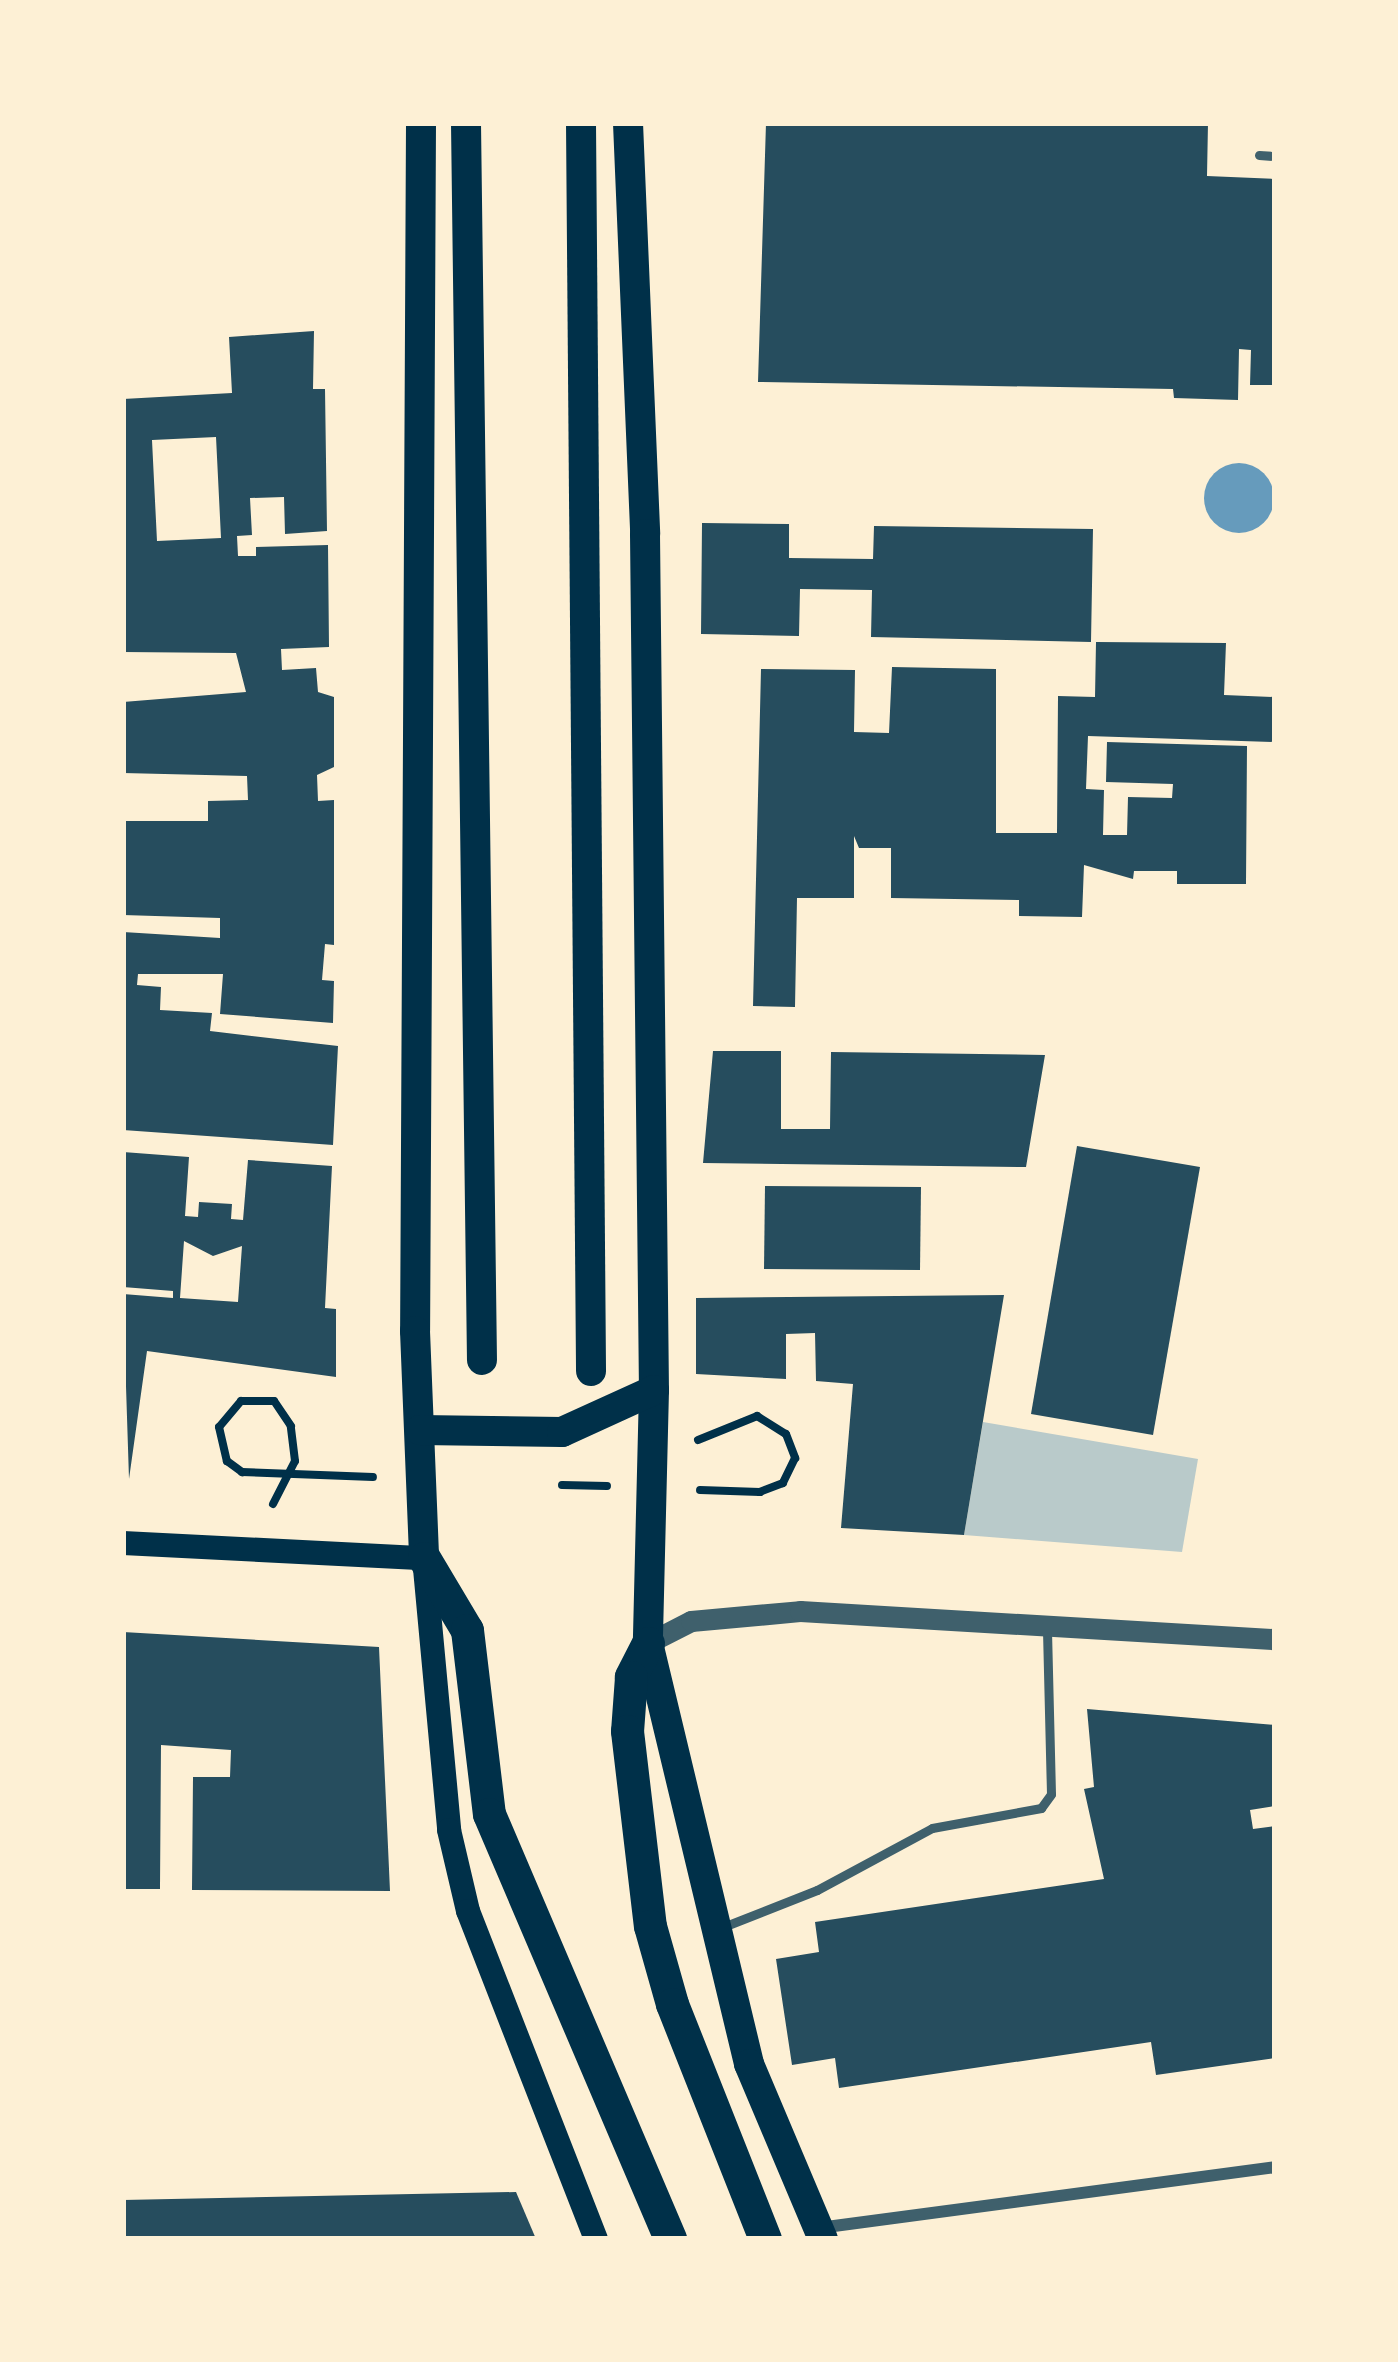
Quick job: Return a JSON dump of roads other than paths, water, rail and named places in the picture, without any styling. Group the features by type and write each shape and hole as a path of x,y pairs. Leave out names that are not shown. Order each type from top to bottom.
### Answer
{"highway":[{"path":"424,1558 467,1630 478,1760 504,1857 670,2239"},
{"path":"648,1642 631,1677 627,1714 650,1926 672,2004 765,2239"}],"main road":[{"path":"421,123 435,1431 424,1558 448,1830 468,1911 596,2239"},
{"path":"466,123 482,1360"},
{"path":"580,123 591,1371"},
{"path":"628,123 642,418 654,1390 648,1642 749,2064 820,2234"},
{"path":"435,1431 562,1432 654,1390"},
{"path":"123,1543 424,1558"}],"street":[{"path":"648,1642 691,1622 800,1611 1275,1639"},
{"path":"820,2234 1275,2167"}],"lane":[{"path":"1259,155 1275,156"},
{"path":"714,1930 817,1890 932,1828 1041,1808 1051,1793 1047,1626"}],"water":[{"path":"1239,463 1263,474 1274,498 1263,522 1239,533 1215,522 1204,498 1215,474"}]}
